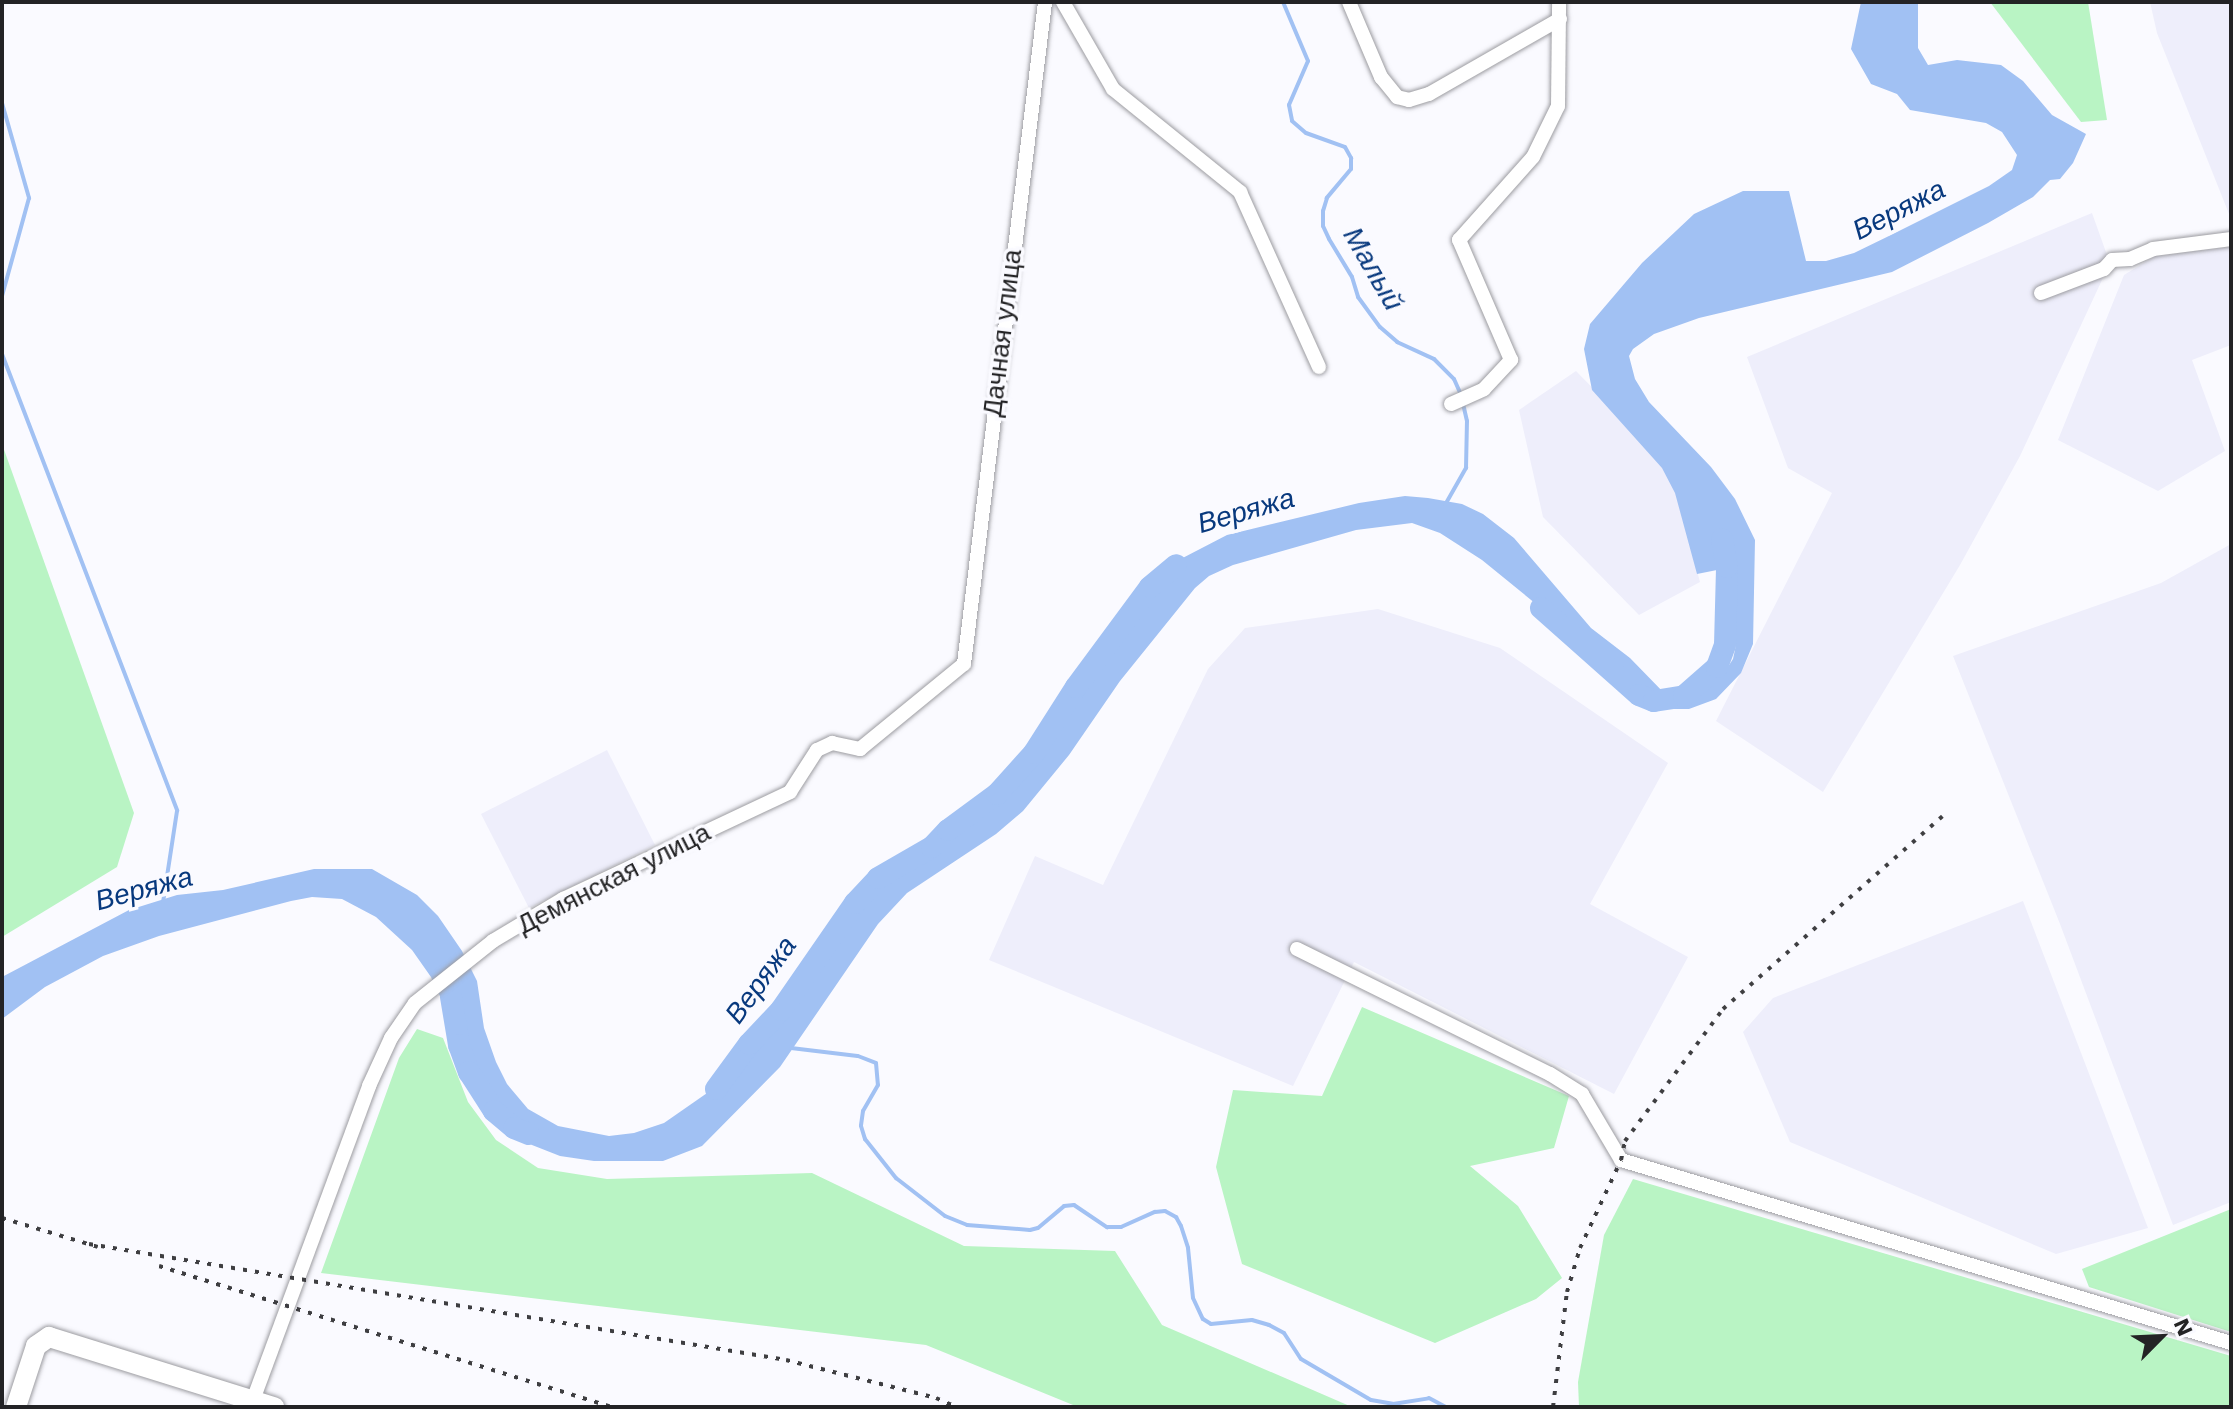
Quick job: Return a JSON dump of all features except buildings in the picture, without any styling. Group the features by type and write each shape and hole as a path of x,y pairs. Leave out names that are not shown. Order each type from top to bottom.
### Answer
{"street":[{"name":"Дачная улица","path":"964,664 1045,2"},
{"path":"1063,2 1113,89 1240,192 1319,367"},
{"path":"1349,2 1381,77 1397,97 1409,100 1429,94 1560,19"},
{"path":"1451,404 1484,389 1511,360 1459,240 1533,157 1558,106 1555,67 1559,2"},
{"path":"2041,293 2104,269 2112,260 2130,259 2153,249 2231,239"},
{"name":"Демянская улица","path":"253,1400 369,1086 391,1038 415,1003 493,941 563,899 790,792 817,750 832,743 860,749 964,664"},
{"path":"1297,949 1550,1074 1582,1094 1621,1160 2231,1343"},
{"path":"16,1407 40,1341 59,1338 274,1407"}],"shaded area":[{"path":"2150,2 2231,2 2231,219 2157,33"},
{"path":"2092,213 2107,255 2102,280 2020,456 1960,565 1823,792 1716,721 1832,493 1788,468 1747,357"},
{"path":"2231,247 2231,345 2192,360 2225,451 2158,491 2058,440 2124,275 2155,256"},
{"path":"1576,371 1669,466 1700,582 1639,615 1543,517 1519,410"},
{"path":"2231,544 2231,1202 2173,1225 2060,924 1953,656 2161,583"},
{"path":"1378,609 1500,648 1668,763 1590,904 1688,957 1614,1094 1354,962 1293,1086 989,960 1035,856 1103,885 1208,669 1245,628"},
{"path":"607,750 655,845 529,908 481,814"},
{"path":"2023,901 2148,1228 2056,1254 1790,1142 1743,1032 1773,998"}],"green space":[{"path":"1990,2 2088,2 2107,120 2081,122"},
{"path":"2,444 134,813 117,867 2,937"},
{"path":"1362,1007 1569,1096 1554,1148 1470,1166 1518,1206 1562,1278 1536,1299 1435,1343 1242,1264 1216,1167 1233,1090 1322,1096"},
{"path":"417,1029 443,1038 468,1102 496,1140 538,1168 607,1179 812,1173 964,1246 1115,1251 1162,1325 1352,1407 1078,1407 926,1345 321,1273 399,1058"},
{"path":"1633,1179 2231,1356 2231,1407 1579,1407 1578,1382 1604,1235"},
{"path":"2231,1209 2231,1332 2089,1287 2082,1269"}],"water":[{"path":"1861,2 1918,2 1918,48 1928,65 1957,60 2001,65 2023,81 2052,115 2086,134 2073,163 2060,179 2050,180 2033,197 1892,272 1699,318 1654,334 1633,349 1629,356 1635,379 1649,402 1711,467 1735,499 1755,540 1753,644 1741,673 1716,699 1689,709 1665,709 1482,560 1440,533 1412,523 1356,530 1233,565 1209,576 1195,588 1120,681 1069,755 1023,811 996,834 907,893 878,924 780,1067 702,1146 663,1161 594,1161 560,1156 532,1145 509,1125 488,1099 431,977 412,950 376,917 342,899 312,897 291,901 159,936 103,956 45,987 2,1019 2,977 129,910 177,895 223,890 314,869 372,869 417,895 438,916 462,951 477,981 484,1028 496,1062 507,1084 528,1109 558,1126 609,1136 634,1133 664,1123 710,1091 735,1066 800,984 852,909 890,865 912,850 944,839 1019,782 1099,658 1173,563 1227,535 1359,503 1405,496 1428,498 1462,504 1483,514 1514,538 1591,628 1630,658 1667,696 1696,694 1724,673 1733,659 1736,645 1732,567 1697,574 1675,493 1662,468 1592,390 1584,349 1590,324 1642,263 1694,214 1743,191 1789,191 1806,261 1826,261 1854,253 1893,234 1989,186 2012,170 2017,155 2002,132 1986,123 1910,110 1897,94 1871,84 1851,49"}],"waterway":[{"name":"Малый","path":"1283,2 1308,61 1289,105 1292,121 1306,133 1345,147 1351,158 1351,169 1327,198 1323,226 1352,277 1358,297 1380,327 1397,342 1434,359 1454,379 1461,395"},
{"path":"2,103 29,198 2,296"},
{"path":"2,354 177,811 163,902"},
{"name":"Малый","path":"1445,505 1466,468 1467,421 1463,404"},
{"name":"Веряжа","path":"1541,608 1639,695 1654,701 1684,696 1717,667 1725,645 1727,567 1722,539"},
{"name":"Веряжа","path":"716,1089 749,1044 781,1010 855,903 878,878 932,847 948,830 997,794 1034,753 1076,687 1150,587 1176,565"},
{"name":"Веряжа","path":"451,997 459,1045 469,1072 494,1111 514,1128 529,1134"},
{"path":"791,1048 858,1056 876,1063 878,1085 863,1111 861,1126 865,1139 896,1178 945,1216 967,1225 1030,1230 1038,1228 1064,1206 1074,1205 1107,1227 1121,1227 1155,1212 1165,1211 1176,1217 1181,1226 1188,1248 1193,1298 1203,1319 1211,1324 1252,1320 1269,1325 1284,1333 1301,1359 1371,1400 1393,1404 1429,1398 1446,1407"}],"railway":[{"path":"1553,1407 1567,1292 1580,1248 1621,1160 1625,1141 1723,1009 1948,811"},
{"path":"2,1218 98,1247"},
{"path":"89,1244 786,1360 936,1398 956,1407"},
{"path":"159,1266 613,1407"}]}
